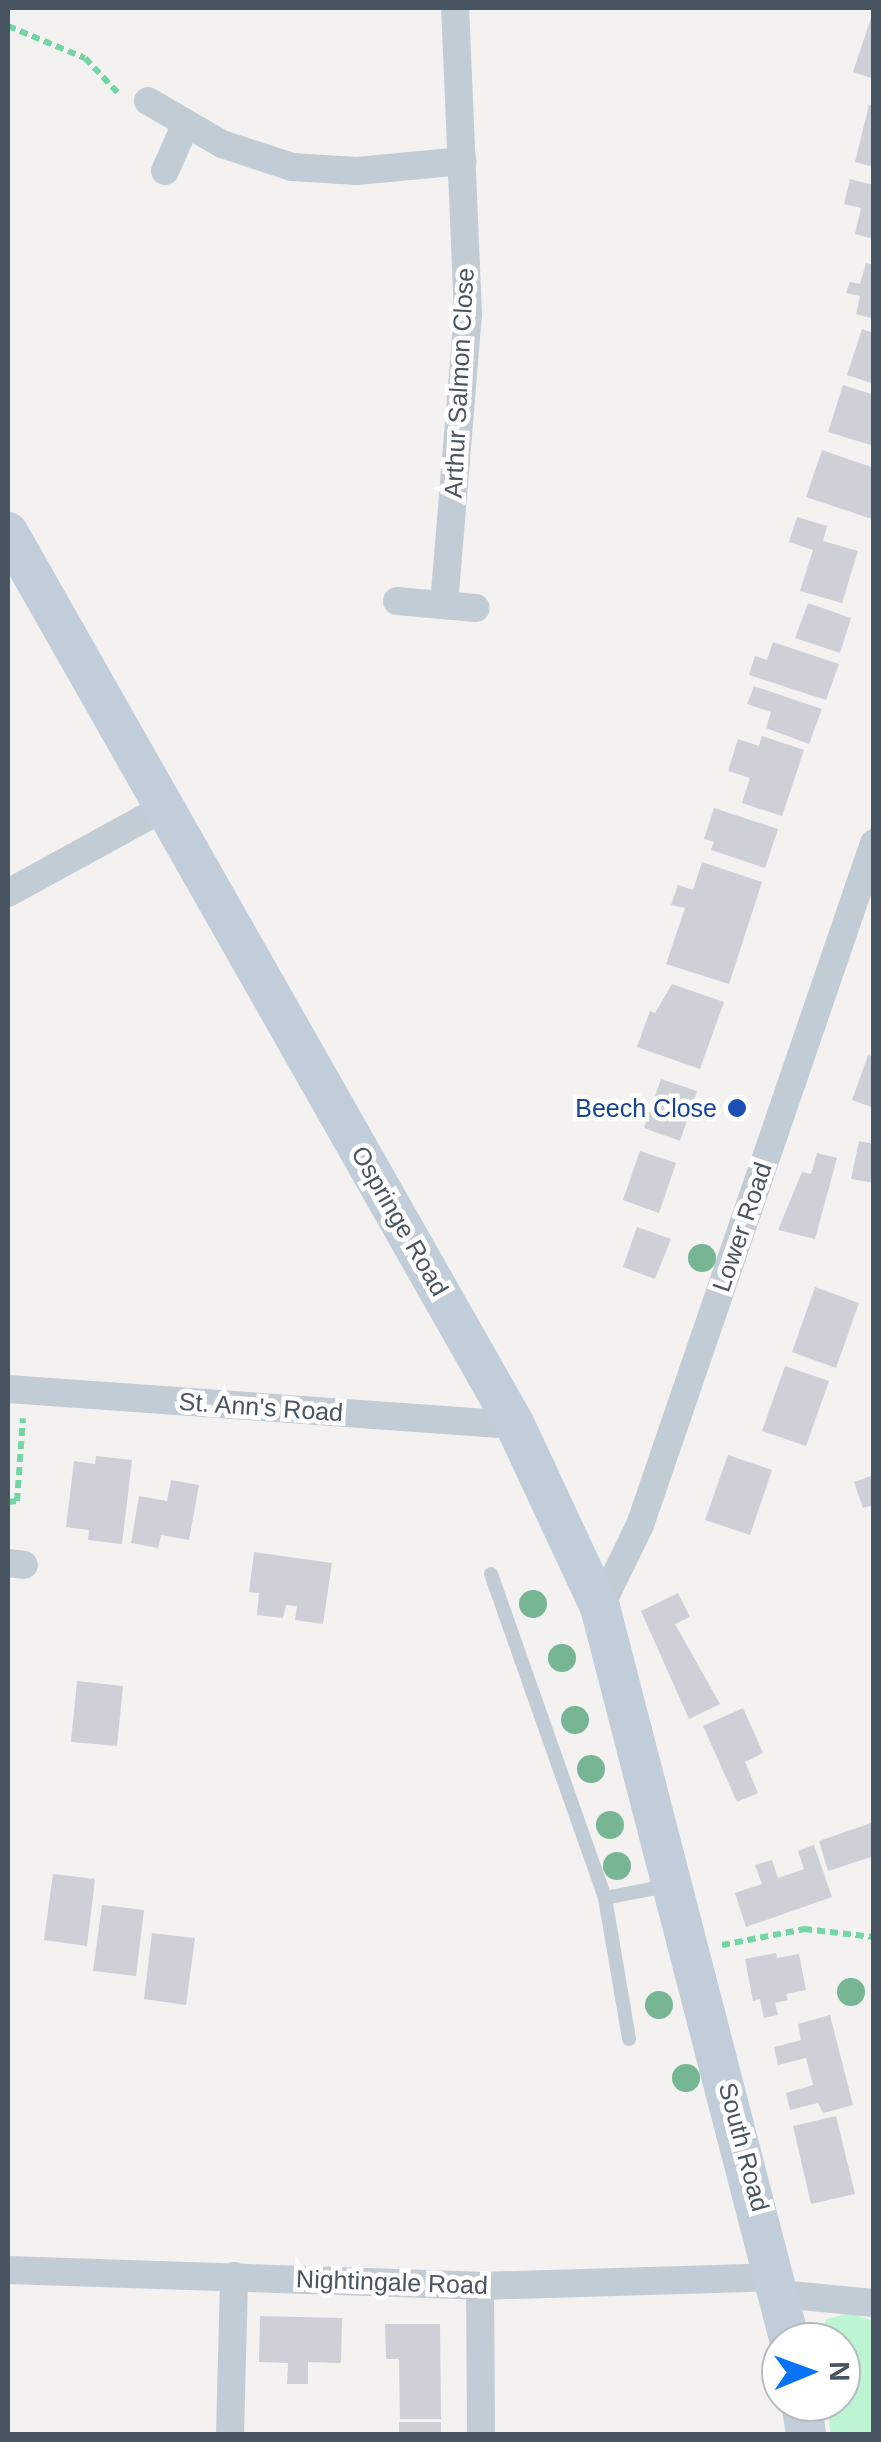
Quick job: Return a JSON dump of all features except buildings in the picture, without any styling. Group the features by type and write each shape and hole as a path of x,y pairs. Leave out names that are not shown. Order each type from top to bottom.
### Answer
{"main road":[{"name":"Ospringe Road","path":"8,532 515,1424 600,1607 693,1953"},
{"name":"South Road","path":"693,1953 786,2322"}],"street":[{"name":"Arthur Salmon Close","path":"444,605 468,315 454,8"},
{"path":"148,101 185,126 292,167 357,171 463,161"},
{"path":"165,171 185,126"},
{"path":"396,601 476,608"},
{"path":"8,893 165,808"},
{"name":"Lower Road","path":"600,1607 640,1525 874,843"},
{"name":"St. Ann's Road","path":"8,1388 515,1424"},
{"name":"Nightingale Road","path":"8,2270 480,2286 779,2286 874,2304"},
{"path":"230,2434 234,2276"},
{"path":"480,2286 481,2434"}],"lane":[{"path":"491,1574 605,1898 629,2039"},
{"path":"605,1898 673,1885"}],"path":[{"path":"8,26 85,58 126,101 148,101"},
{"path":"8,1502 17,1501 23,1439"},
{"path":"693,1953 804,1929 874,1936"}],"green space":[{"path":"850,2313 873,2321 873,2434 831,2434 829,2422 861,2422 861,2322 825,2322"}],"place":[{"name":"Beech Close","path":"737,1108"}]}
